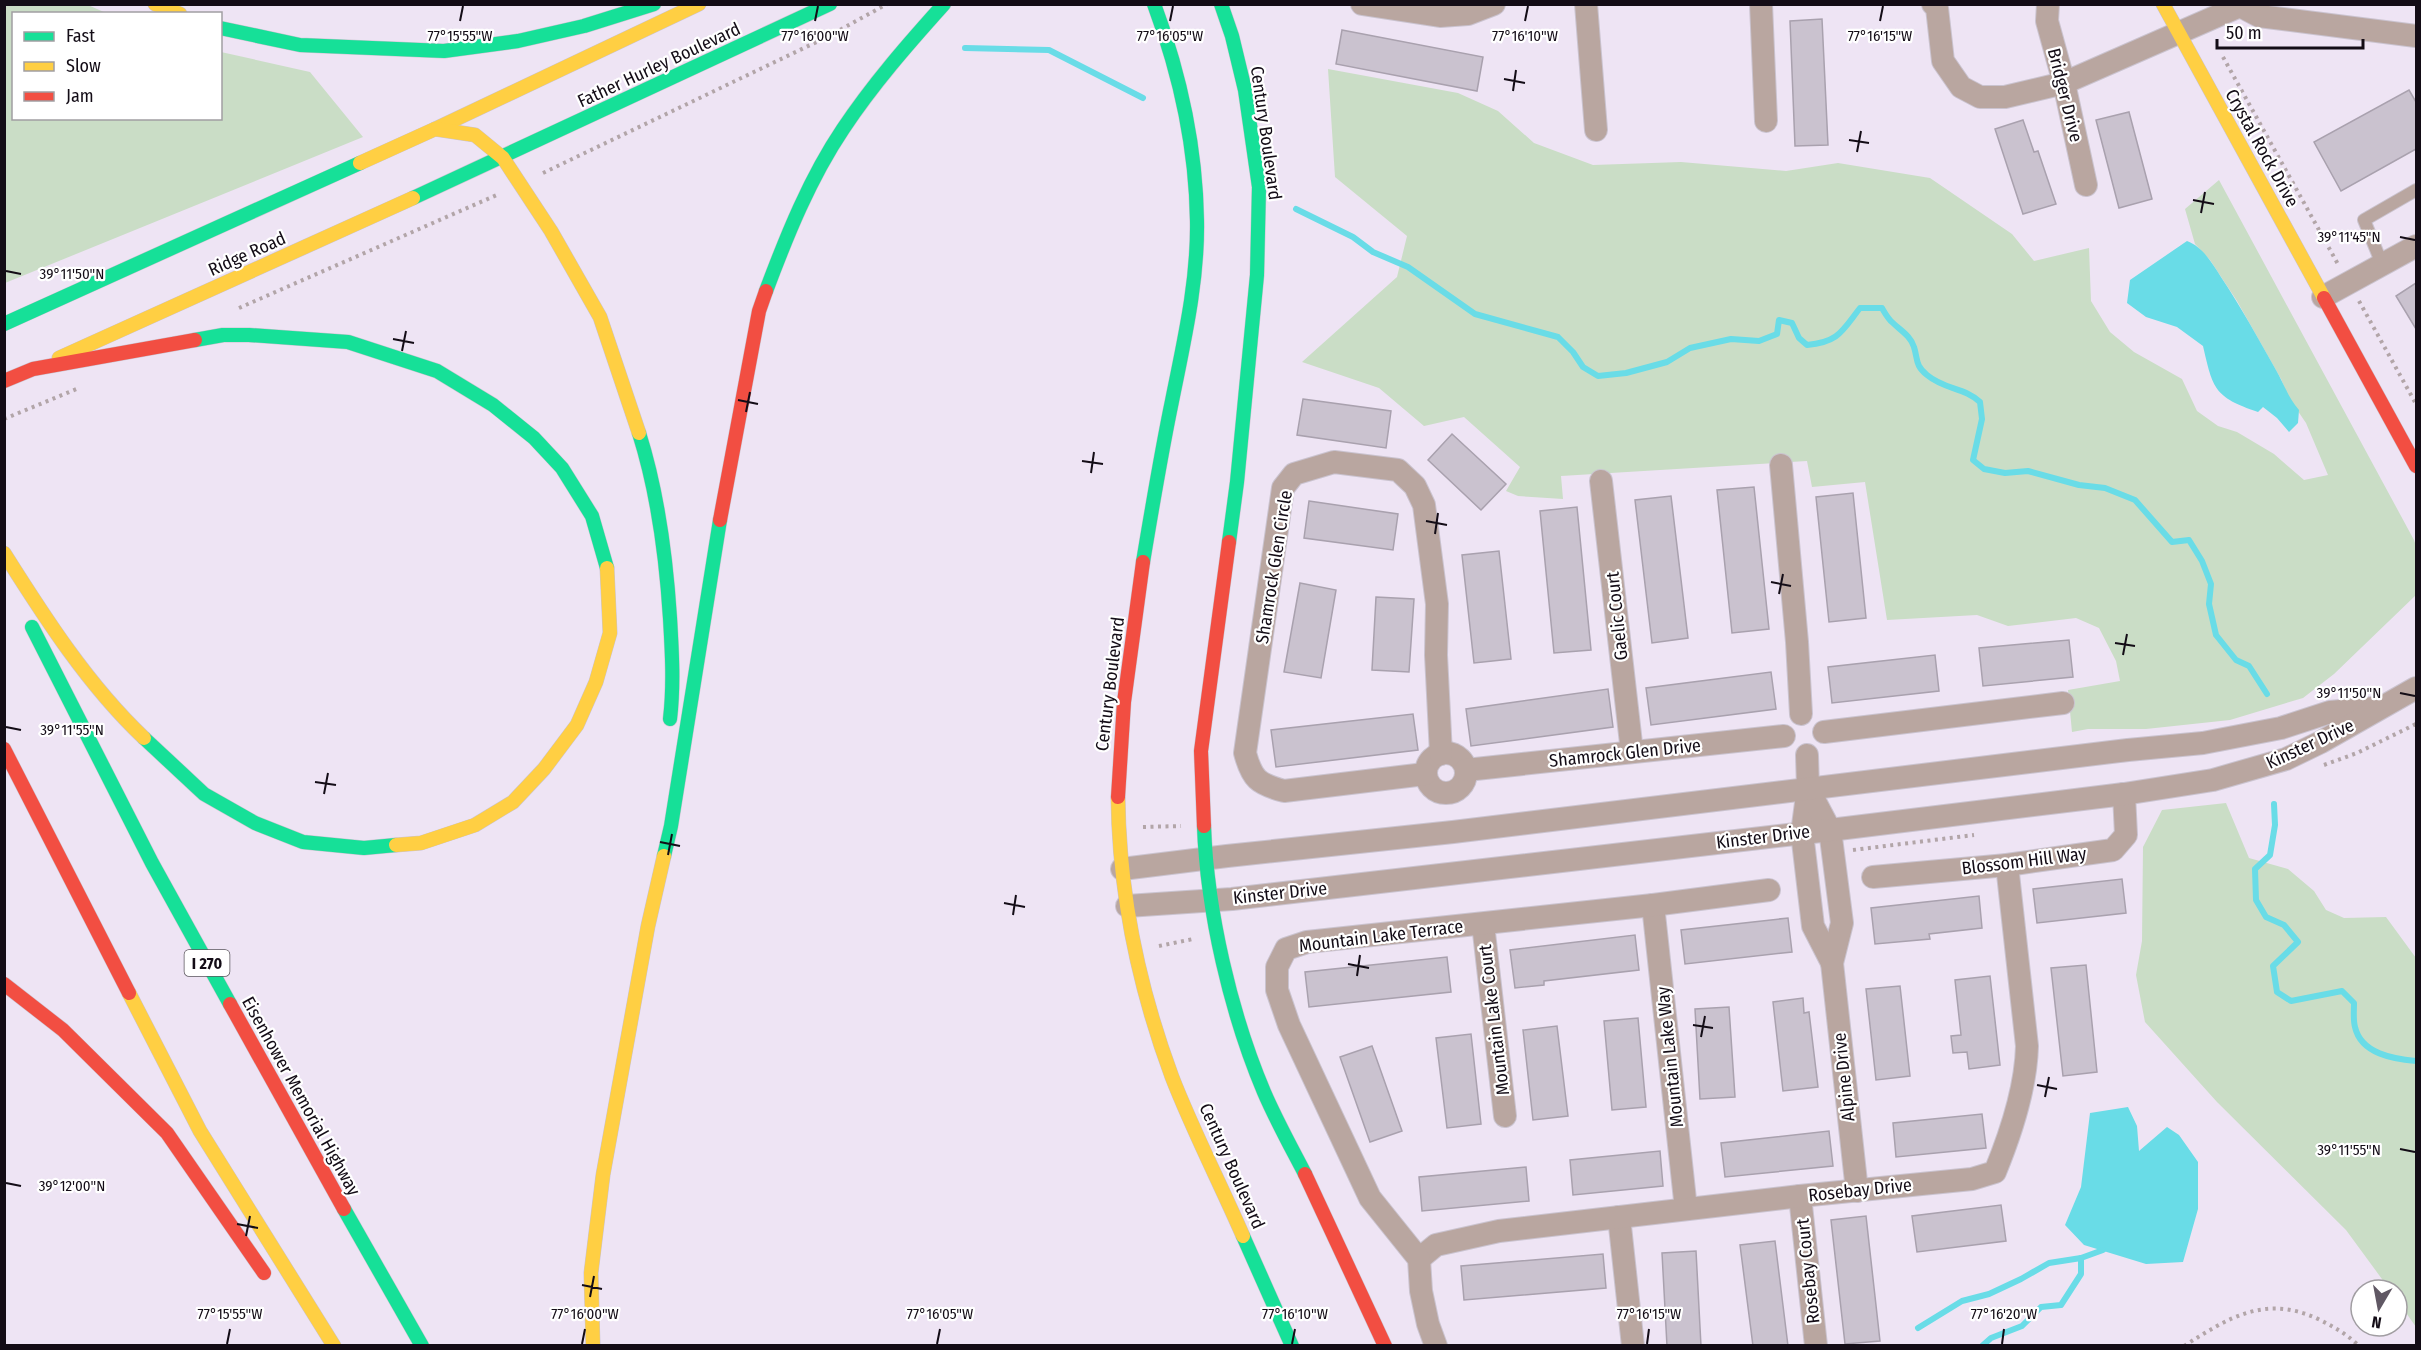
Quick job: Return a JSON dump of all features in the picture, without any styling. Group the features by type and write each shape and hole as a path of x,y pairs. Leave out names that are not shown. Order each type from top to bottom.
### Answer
{"main road":[{"path":"155,4 175,12"},
{"path":"222,28 300,45 444,51 518,41 584,26 654,4"},
{"name":"Father Hurley Boulevard","path":"435,129 699,4"},
{"name":"Father Hurley Boulevard","path":"503,158 830,4"},
{"path":"592,1346 591,1273 603,1175 648,926 671,826 721,518 759,312 778,259 807,192 842,130 890,64 944,4"},
{"name":"Century Boulevard","path":"1154,4 1173,60 1188,123 1196,193 1195,264 1192,295 1153,506 1119,741 1118,825 1122,869 1134,951 1157,1034 1173,1079 1293,1346"},
{"name":"Century Boulevard","path":"1221,4 1232,36 1245,90 1259,187 1257,275 1237,482 1201,751 1205,858 1217,934 1232,999 1264,1092 1325,1215 1385,1346"},
{"name":"Crystal Rock Drive","path":"2163,4 2416,466"},
{"path":"435,129 476,135 503,158 551,231 600,317 651,473 667,567 674,686 669,732"},
{"name":"Ridge Road","path":"4,324 435,129"},
{"name":"Ridge Road","path":"4,381 503,158"},
{"path":"4,552 54,632 126,721 204,794 255,823 303,842 364,848 421,843 476,825 513,802 544,769 577,725 596,682 610,633 608,572 592,516 562,468 534,438 493,405 437,371 348,342 249,334 224,335 33,369"},
{"name":"Eisenhower Memorial Highway","path":"4,573 152,863 359,1238 422,1346"},
{"path":"4,749 200,1131 334,1346"},
{"path":"648,926 661,800"},
{"path":"4,984 63,1030 167,1133 271,1284"}],"street":[{"path":"1362,4 1440,16 1468,14 1494,4"},
{"path":"1586,4 1596,130"},
{"path":"1761,4 1766,121"},
{"path":"1933,4 1937,8 1943,61 1961,87 1980,97 2005,97 2064,83 2202,24 2240,5 2259,16 2416,36"},
{"name":"Bridger Drive","path":"2048,4 2047,21 2064,83 2086,185"},
{"path":"2323,297 2416,246"},
{"name":"Shamrock Glen Circle","path":"1425,774 1284,791 1263,785 1250,771 1245,753 1283,488 1294,474 1334,462 1354,463 1398,470 1416,486 1424,506 1437,604 1436,655 1441,754"},
{"path":"1781,465 1801,714"},
{"name":"Gaelic Court","path":"1601,481 1632,752"},
{"name":"Kinster Drive","path":"1127,906 1212,901 1802,833 1832,839 2214,780 2286,759 2321,742 2416,688"},
{"path":"1824,732 2063,703"},
{"name":"Kinster Drive","path":"1122,869 2203,743 2282,728 2330,712 2382,707"},
{"path":"1801,714 1814,716 1821,722 1824,732 1822,745 1815,752 1807,755 1791,750 1784,736 1789,720 1801,714"},
{"name":"Shamrock Glen Drive","path":"1466,770 1784,736"},
{"path":"1441,754 1455,755 1462,761 1466,770 1463,784 1456,791 1448,794 1432,789 1425,774 1430,760 1441,754"},
{"path":"1807,755 1808,788"},
{"name":"Alpine Drive","path":"1808,788 1802,833 1813,926 1832,963"},
{"name":"Alpine Drive","path":"1808,788 1832,839 1842,923 1832,963 1857,1191"},
{"path":"1448,794 1453,832"},
{"name":"Blossom Hill Way","path":"1873,877 2007,866 2113,850 2126,835 2124,794"},
{"name":"Rosebay Drive","path":"1419,1259 1436,1245 1467,1236 1800,1196 1972,1179 1995,1172 2003,1153 2027,1070 2027,1046 2007,866"},
{"name":"Mountain Lake Terrace","path":"1419,1259 1370,1198 1290,1025 1277,990 1276,967 1286,949 1307,942 1769,891"},
{"name":"Mountain Lake Way","path":"1653,905 1686,1209"},
{"name":"Mountain Lake Court","path":"1483,924 1505,1116"},
{"name":"Rosebay Court","path":"1800,1196 1816,1346"},
{"path":"1618,1217 1633,1346"},
{"path":"1419,1259 1421,1291 1428,1324 1436,1346"}],"lane":[{"path":"2382,264 2364,220 2416,190"}],"path":[{"path":"542,174 827,37 887,4"},
{"path":"2202,24 2237,80 2416,404"},
{"path":"232,311 507,191"},
{"path":"4,419 45,401"},
{"path":"2320,767 2357,753 2416,724"},
{"path":"1118,825 1138,827 1202,824"},
{"path":"1832,839 1858,850 1981,834"},
{"path":"1134,951 1217,934"},
{"path":"2184,1346 2220,1323 2261,1308 2283,1308 2304,1313 2336,1327 2359,1346"}],"green space":[{"path":"5,4 88,5 104,12 12,12 12,120 222,120 222,52 310,72 363,137 5,283"},
{"path":"1328,69 1458,93 1498,111 1534,143 1593,165 1681,162 1786,171 1838,163 1930,178 2012,234 2034,261 2089,248 2091,301 2110,332 2134,352 2182,379 2197,411 2218,426 2237,432 2274,454 2304,480 2328,475 2306,423 2289,398 2281,379 2237,301 2210,260 2195,244 2185,209 2219,180 2414,540 2416,595 2334,674 2303,698 2230,720 2146,729 2088,729 2072,732 2068,690 2120,681 2116,661 2099,628 2076,618 2008,626 1977,615 1887,620 1865,482 1812,487 1807,461 1561,476 1563,499 1518,496 1506,491 1520,467 1464,417 1424,426 1379,388 1302,362 1397,277 1407,236 1335,177"},
{"path":"2226,803 2249,858 2288,869 2314,891 2326,910 2344,918 2386,917 2416,958 2416,1327 2409,1317 2409,1278 2381,1278 2346,1230 2217,1102 2145,1022 2136,975 2142,941 2143,847 2162,810"}],"water":[{"path":"2187,241 2202,251 2214,266 2299,410 2298,423 2289,432 2263,407 2258,412 2243,407 2218,390 2213,382 2203,346 2177,327 2146,317 2127,303 2130,280"},
{"path":"2128,1107 2137,1126 2139,1151 2167,1127 2179,1135 2198,1162 2198,1209 2183,1262 2146,1264 2084,1245 2065,1225 2081,1187 2090,1113"}],"building":[{"path":"1822,19 1828,145 1795,146 1790,21"},
{"path":"1342,30 1483,57 1477,91 1336,64"},
{"path":"2409,90 2416,102 2416,149 2341,191 2314,142"},
{"path":"2129,112 2152,199 2119,208 2096,120"},
{"path":"2023,120 2034,152 2038,151 2056,204 2023,214 1995,129"},
{"path":"2416,283 2416,329 2396,296"},
{"path":"1303,399 1391,411 1386,448 1297,435"},
{"path":"1452,434 1506,484 1481,510 1428,460"},
{"path":"1754,487 1769,629 1732,633 1717,490"},
{"path":"1853,493 1866,618 1829,622 1816,497"},
{"path":"1671,496 1688,638 1652,643 1635,500"},
{"path":"1309,501 1398,514 1393,550 1304,538"},
{"path":"1577,507 1591,650 1554,653 1540,511"},
{"path":"1499,551 1511,659 1474,663 1462,555"},
{"path":"1300,583 1336,590 1321,678 1284,672"},
{"path":"1376,597 1414,599 1409,672 1372,670"},
{"path":"2069,640 2073,677 1983,686 1979,648"},
{"path":"1935,655 1939,691 1832,703 1828,667"},
{"path":"1771,672 1776,709 1651,725 1646,688"},
{"path":"1608,689 1613,727 1471,746 1466,709"},
{"path":"1413,714 1418,750 1276,767 1271,730"},
{"path":"2122,879 2126,913 2037,923 2033,889"},
{"path":"1979,896 1982,928 1929,934 1930,939 1875,944 1871,908"},
{"path":"1788,918 1792,952 1685,964 1681,930"},
{"path":"1635,935 1639,970 1544,981 1544,985 1515,988 1510,950"},
{"path":"1447,957 1451,992 1309,1007 1305,972"},
{"path":"2086,965 2097,1072 2063,1076 2051,968"},
{"path":"1990,976 2000,1065 1969,1069 1967,1052 1953,1053 1951,1036 1961,1035 1955,980"},
{"path":"1900,986 1910,1076 1876,1080 1866,989"},
{"path":"1803,998 1804,1013 1809,1012 1818,1087 1783,1091 1773,1002"},
{"path":"1729,1007 1735,1097 1700,1099 1695,1009"},
{"path":"1638,1018 1646,1107 1612,1110 1604,1021"},
{"path":"1557,1026 1568,1116 1533,1120 1523,1030"},
{"path":"1471,1034 1481,1124 1447,1128 1436,1038"},
{"path":"1372,1046 1402,1131 1370,1142 1340,1057"},
{"path":"1982,1114 1986,1148 1896,1157 1893,1123"},
{"path":"1829,1131 1833,1166 1725,1177 1721,1143"},
{"path":"1660,1151 1663,1186 1573,1195 1570,1160"},
{"path":"1526,1167 1529,1201 1422,1211 1419,1177"},
{"path":"2001,1205 2006,1241 1917,1252 1912,1216"},
{"path":"1866,1216 1880,1341 1845,1344 1831,1220"},
{"path":"1775,1241 1788,1346 1753,1346 1740,1245"},
{"path":"1696,1251 1701,1346 1667,1346 1662,1253"},
{"path":"1603,1254 1606,1288 1464,1300 1461,1266"}],"waterway":[{"path":"965,48 1049,50 1143,98"},
{"path":"1296,209 1353,237 1373,252 1408,267 1475,314 1558,337 1573,352 1583,367 1598,376 1626,373 1667,362 1690,348 1731,339 1759,341 1777,334 1779,320 1792,323 1799,338 1807,345 1818,343 1839,334 1860,308 1882,308 1890,320 1910,340 1923,371 1934,380 1974,397 1980,402 1982,419 1973,460 1984,469 2005,473 2028,471 2079,485 2105,488 2135,500 2172,542 2189,540 2202,561 2211,584 2209,604 2216,635 2236,660 2249,666 2267,694"},
{"path":"2274,804 2275,825 2270,855 2255,869 2256,900 2266,917 2284,925 2298,942 2273,966 2277,992 2291,1001 2342,991 2354,1003 2355,1027 2364,1043 2380,1053 2398,1059 2416,1061"},
{"path":"1918,1328 1962,1301 1989,1294 2049,1263 2081,1258 2103,1250"},
{"path":"1982,1346 1991,1338 2022,1326 2041,1307 2061,1305 2081,1274 2081,1258"}],"traffic: fast":[{"path":"222,28 300,45 444,51 518,41 584,26 654,4"},
{"path":"413,198 830,4"},
{"path":"766,291 800,207 831,148 854,112 879,80 944,4"},
{"path":"1143,562 1189,311 1197,244 1196,193 1190,138 1172,57 1154,4"},
{"path":"1221,4 1232,36 1245,90 1259,187 1257,275 1229,542"},
{"path":"4,324 360,163"},
{"path":"195,340 223,335 249,335 348,342 437,371 493,405 534,438 562,468 592,516 607,568"},
{"path":"639,433 656,501 666,571 672,656 670,719"},
{"path":"664,856 671,826 720,520"},
{"path":"32,627 152,863 230,1004"},
{"path":"144,738 204,794 255,823 303,842 364,848 396,845"},
{"path":"1204,826 1210,893 1231,996 1264,1092 1305,1174"},
{"path":"344,1209 422,1346"},
{"path":"1243,1236 1292,1346"}],"traffic: slow":[{"path":"155,4 175,12"},
{"path":"435,129 699,4"},
{"path":"2163,4 2324,298"},
{"path":"360,163 435,129 475,135 503,158 551,231 600,317 639,433"},
{"path":"59,358 413,198"},
{"path":"4,553 86,673 104,696 144,738"},
{"path":"396,845 421,843 475,825 513,802 544,769 577,725 596,682 610,633 607,568"},
{"path":"1118,797 1122,869 1127,904 1133,940 1150,1009 1180,1097 1243,1236"},
{"path":"593,1346 591,1273 603,1175 648,926 664,856"},
{"path":"129,993 200,1131 334,1346"}],"traffic: jam":[{"path":"720,520 759,311 766,291"},
{"path":"2324,298 2416,466"},
{"path":"4,381 33,369 195,340"},
{"path":"1204,826 1201,751 1229,542"},
{"path":"1118,797 1124,702 1143,562"},
{"path":"4,749 129,993"},
{"path":"4,984 63,1030 167,1133 264,1273"},
{"path":"230,1004 344,1209"},
{"path":"1305,1174 1385,1346"}]}
